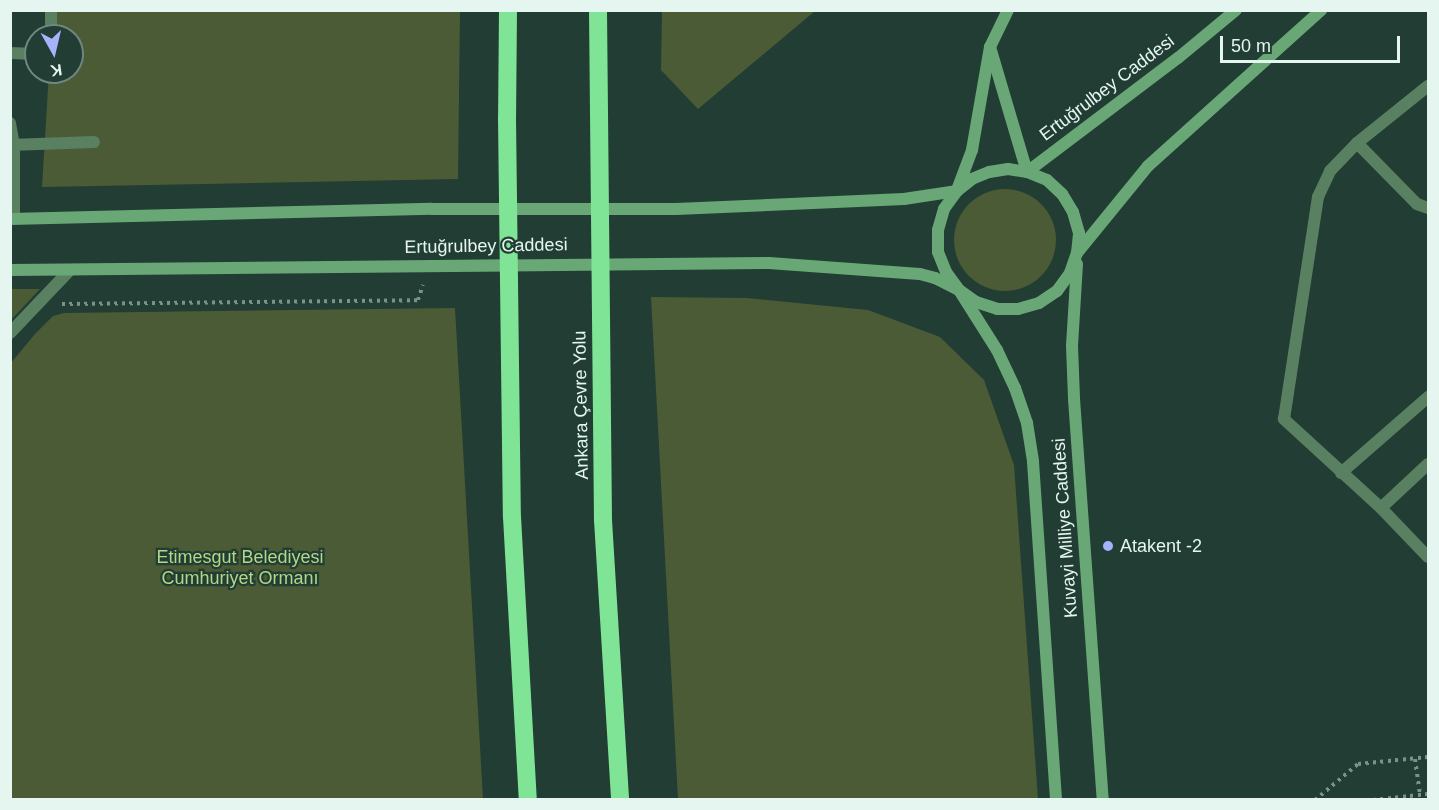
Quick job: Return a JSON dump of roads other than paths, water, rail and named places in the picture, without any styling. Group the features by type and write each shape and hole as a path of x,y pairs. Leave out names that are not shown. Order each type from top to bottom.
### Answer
{"highway":[{"path":"508,10 507,118 512,517 528,800"},
{"name":"Ankara Çevre Yolu","path":"598,10 603,520 620,800"}],"main road":[{"path":"957,191 972,150 990,47 1008,10"},
{"name":"Ertuğrulbey Caddesi","path":"1027,171 1178,58 1236,10"},
{"name":"Ertuğrulbey Caddesi","path":"1077,253 1148,166 1321,10"},
{"path":"990,47 1027,171"},
{"name":"Ertuğrulbey Caddesi","path":"10,270 676,262 769,263 893,270 935,278 976,302 997,309 1018,309 1039,303 1063,282 1070,273 1077,253 1078,233 1073,212 1062,194 1047,180 1027,171 1008,169 989,172 972,179 957,191 944,209 938,230 938,252 946,272 959,290"},
{"name":"Ertuğrulbey Caddesi","path":"12,218 432,209 676,209 904,199 957,191"},
{"name":"Kuvayi Milliye Caddesi","path":"1077,253 1072,346 1074,399 1103,800"},
{"name":"Kuvayi Milliye Caddesi","path":"959,290 997,350 1015,388 1027,423 1033,462 1056,800"}],"street":[{"path":"1428,86 1357,143 1330,171 1318,197 1284,419 1382,508 1428,557"},
{"path":"10,123 12,218"},
{"path":"12,145 94,142"},
{"path":"1357,143 1417,204 1428,208"},
{"path":"10,333 70,270"},
{"path":"1341,473 1428,398"},
{"path":"1382,508 1428,464"}],"place":[{"name":"Atakent -2","path":"1108,546"}],"park label":[{"name":"Etimesgut Belediyesi Cumhuriyet Ormanı","path":"240,568"}]}
